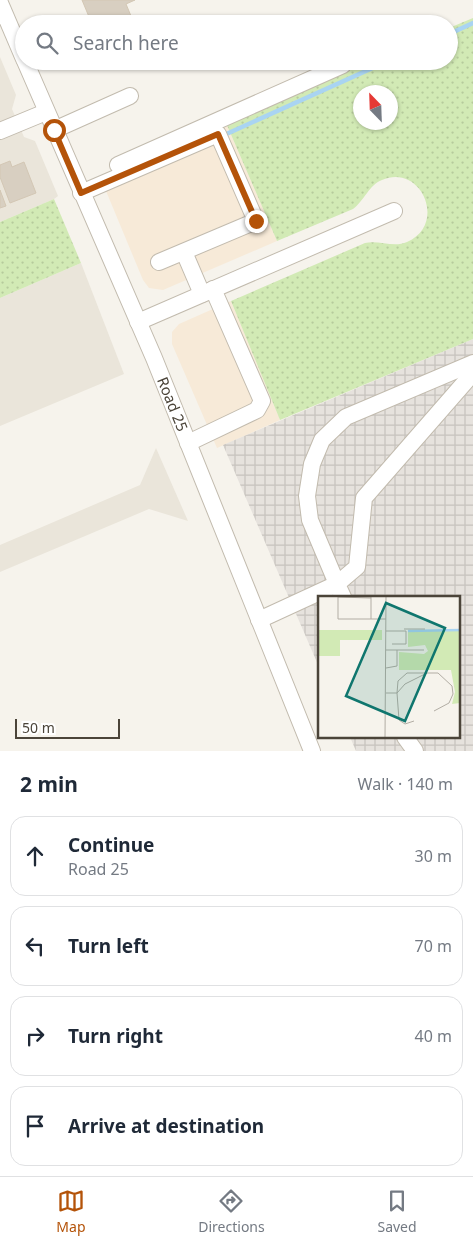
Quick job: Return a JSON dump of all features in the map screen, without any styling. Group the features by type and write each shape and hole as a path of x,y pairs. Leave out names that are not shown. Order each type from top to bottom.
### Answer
{"street":[{"name":"Road 25","path":"0,3 15,39"},
{"name":"Road 25","path":"28,70 138,322 312,751"},
{"path":"79,188 334,70"},
{"path":"54,130 130,96"},
{"path":"0,131 46,112"},
{"path":"79,188 218,134 256,221 159,262"},
{"path":"138,322 394,211"},
{"path":"184,252 208,292 262,401 258,410 188,443"},
{"path":"340,590 310,520 307,496 312,464 322,440 346,417 473,363"},
{"path":"324,596 340,590 357,567 364,498 473,373"},
{"path":"260,620 318,598"},
{"path":"406,738 415,751"}],"shaded area":[{"path":"0,57 16,95 12,109 24,137 35,141 58,196 0,222"},
{"path":"226,123 277,241 163,290 149,288 143,280 101,179"},
{"path":"81,263 124,374 0,426 0,298"},
{"path":"231,301 280,420 217,448 172,344 172,332 179,324"},
{"path":"473,339 473,751 356,751 350,738 460,738 460,596 318,596 318,665 223,445"},
{"path":"156,448 188,521 149,509 0,572 0,545 140,485"}],"green space":[{"path":"473,18 473,339 280,420 231,301 365,243 402,244 407,242 419,233 426,222 427,210 424,198 418,187 408,180 396,177 377,182 353,209 277,241 226,123 351,70 458,70 458,24"},
{"path":"54,199 81,263 0,298 0,222"}],"building":[{"path":"82,0 135,0 126,4 131,15 88,15"},
{"path":"10,161 12,167 24,162 36,193 10,203 0,177 0,165"},
{"path":"0,190 6,206 0,208"}],"waterway":[{"path":"458,30 473,23"},
{"path":"222,136 368,70"}],"route":[{"path":"54,130 81,193 218,134 256,221"}]}
